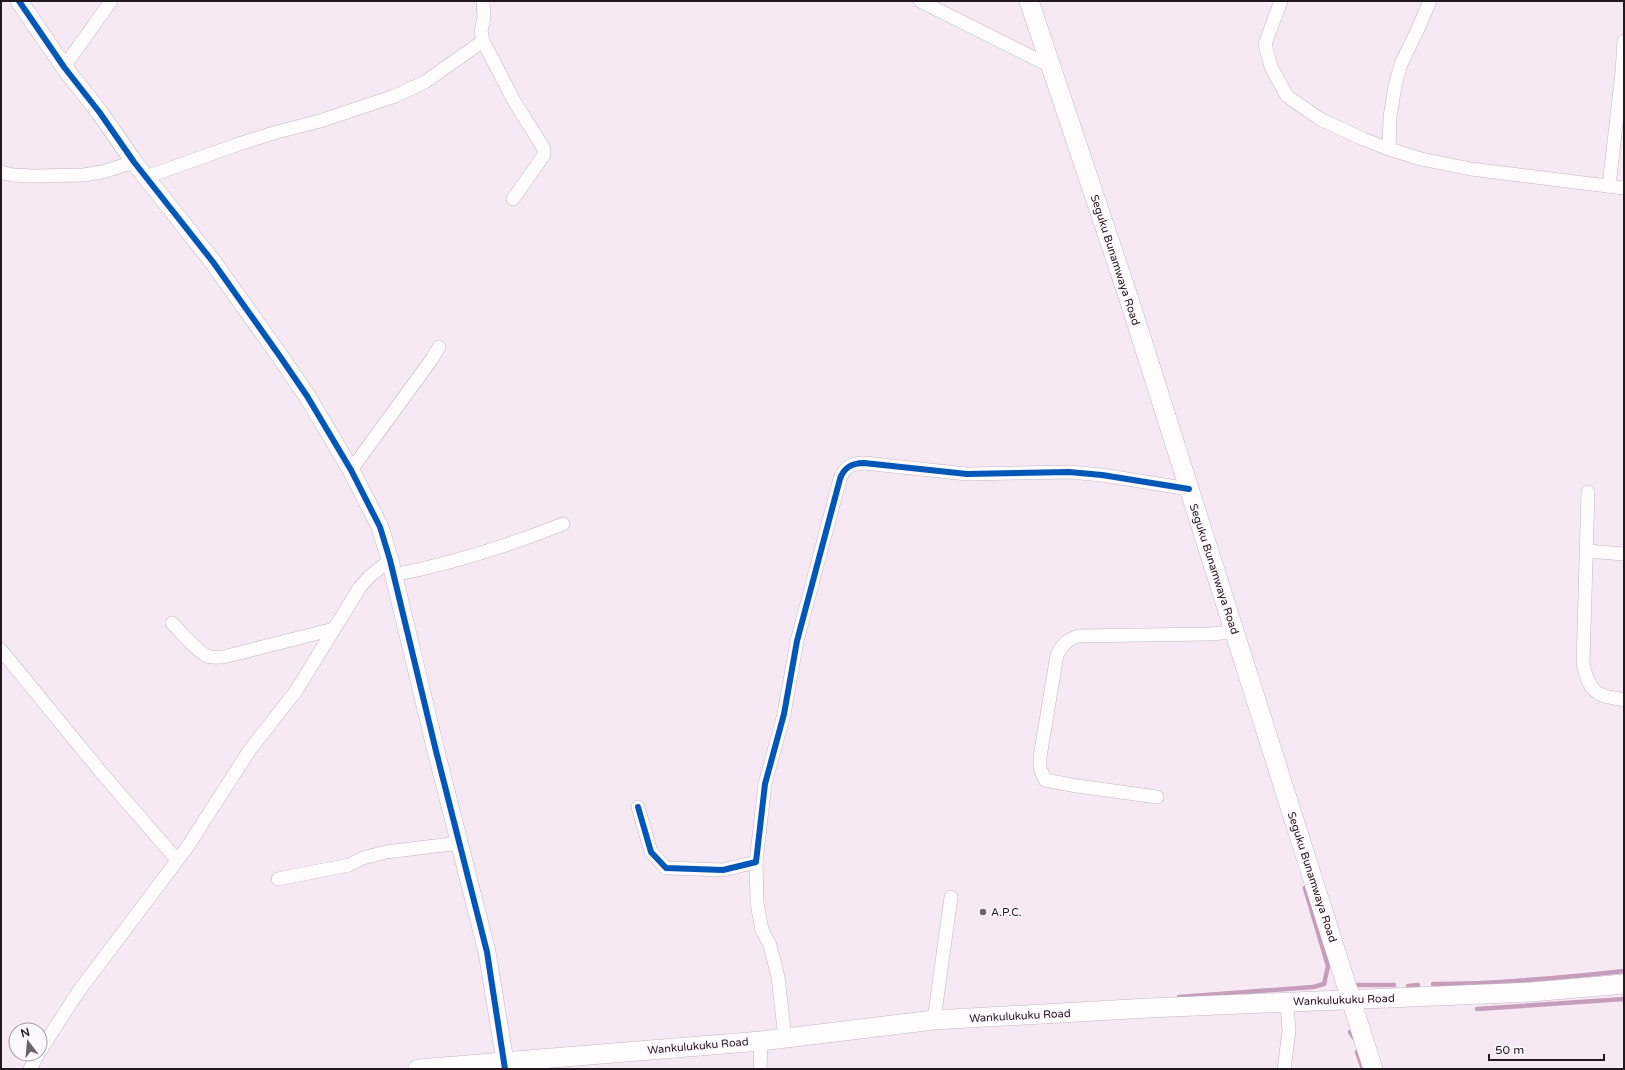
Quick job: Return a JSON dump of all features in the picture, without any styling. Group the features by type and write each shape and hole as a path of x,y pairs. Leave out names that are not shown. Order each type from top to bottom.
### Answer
{"main road":[{"name":"Seguku Bunamwaya Road","path":"1029,1 1128,296 1374,1069"},
{"name":"Wankulukuku Road","path":"418,1069 505,1065 761,1041 934,1020 1149,1008 1531,992 1624,984"}],"street":[{"path":"19,1 64,67 100,113 134,162 212,262 279,355 307,396 351,470 380,528 392,568 488,952 505,1065"},
{"path":"64,67 111,1"},
{"path":"483,1 484,18 481,31 483,41 514,101 544,149 544,155 512,199"},
{"path":"920,1 1050,66"},
{"path":"1281,1 1265,44 1271,67 1288,96 1320,119 1363,139 1421,159 1471,169 1624,188"},
{"path":"1389,149 1390,117 1395,86 1401,64 1418,32 1430,1"},
{"path":"146,177 239,144 276,132 320,121 395,96 425,82 483,41"},
{"path":"1609,186 1622,72 1624,41"},
{"path":"1,172 12,175 33,176 84,175 102,172 134,162"},
{"path":"351,470 432,359 439,347"},
{"path":"785,1038 778,977 770,945 760,923 757,903 756,862 764,784 784,714 797,641 843,471 849,466 857,463 864,463 967,474 1069,472 1102,475 1189,489"},
{"path":"1588,492 1587,551 1584,582 1583,664 1588,681 1596,692 1603,696 1624,700"},
{"path":"48,1039 78,992 188,846 249,751 296,691 360,588 370,576 392,568 438,566 528,538 563,524"},
{"path":"1587,551 1624,554"},
{"path":"172,623 197,648 208,656 216,658 334,629"},
{"path":"1156,797 1045,780 1040,768 1040,757 1057,655 1062,646 1069,639 1078,636 1209,634 1234,632"},
{"path":"1,650 100,771 177,860"},
{"path":"638,807 651,852 666,868 723,870 756,862"},
{"path":"278,879 349,865 363,858 386,852 460,843"},
{"path":"934,1020 951,897"},
{"path":"1284,1069 1289,1031 1287,1003"},
{"path":"760,1069 761,1041"}],"waterway":[{"path":"1179,997 1313,987 1324,984 1328,966 1305,888"},
{"path":"1433,984 1529,980 1624,971"},
{"path":"1356,985 1394,985"},
{"path":"1408,986 1418,985"},
{"path":"1477,1009 1624,999"},
{"path":"1350,1032 1354,1038"},
{"path":"1357,1052 1363,1069"}],"cycle path":[{"path":"19,1 64,67 100,113 134,162 213,262 279,355 307,396 351,470 380,527 390,560 436,751 487,952 505,1069"},
{"path":"638,807 651,852 666,868 723,870 756,862 765,784 784,714 797,641 840,479 844,471 849,466 864,463 967,474 1069,472 1102,475 1189,489"}],"place":[{"name":"A.P.C.","path":"983,912"}]}
